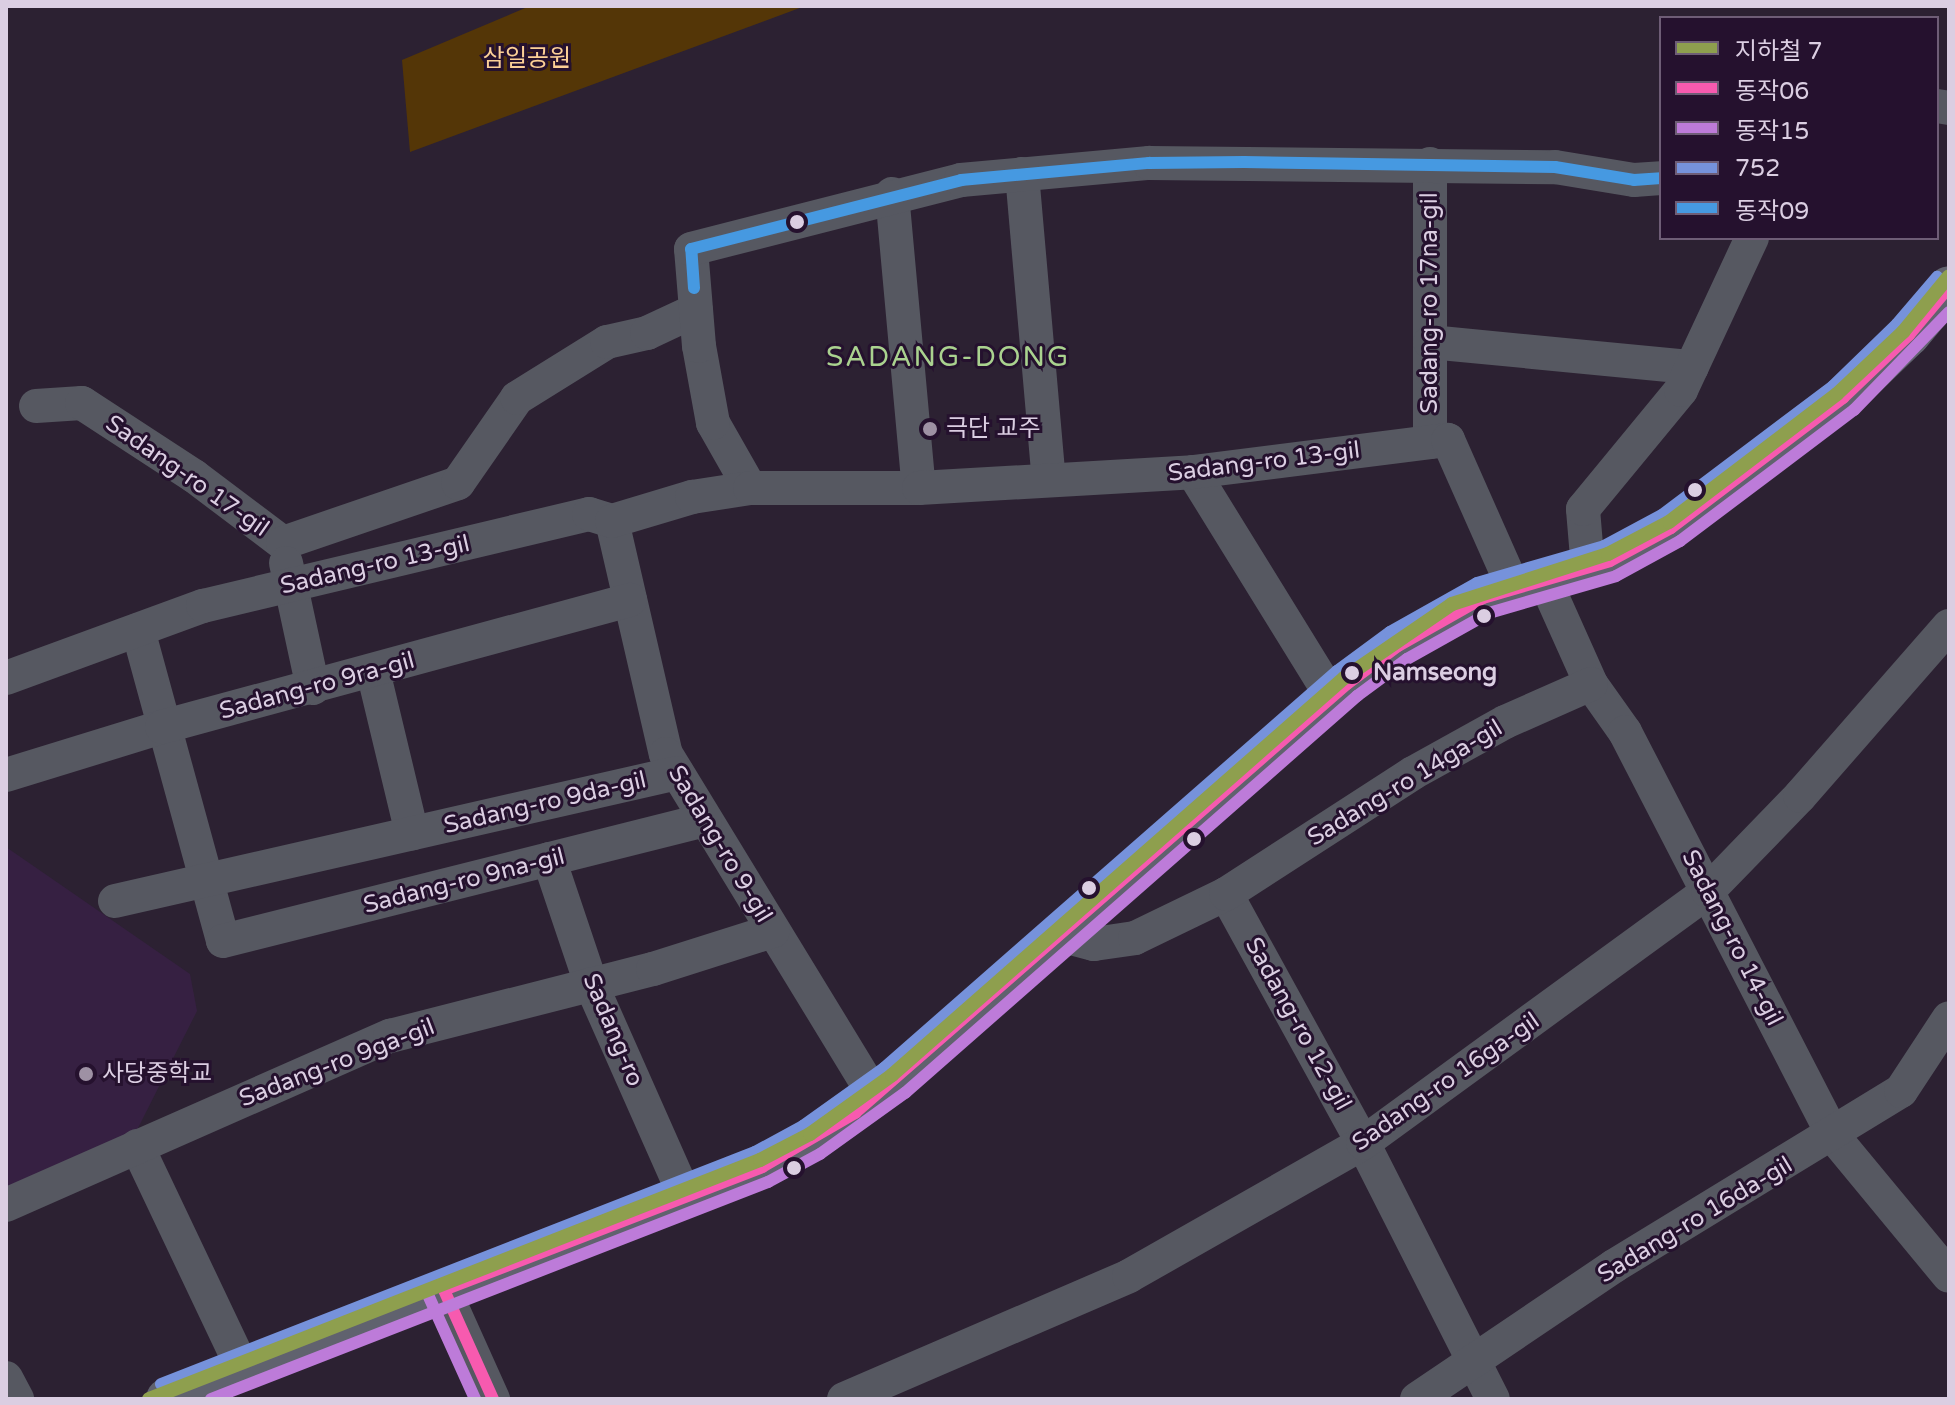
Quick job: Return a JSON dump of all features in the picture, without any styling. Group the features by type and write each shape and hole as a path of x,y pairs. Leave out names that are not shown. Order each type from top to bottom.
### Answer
{"main road":[{"path":"167,1399 685,1196 812,1140 875,1096 1332,697 1426,626 1529,584 1588,569 1671,528 1831,407 1909,335 1949,287"}],"street":[{"path":"750,488 713,423 691,249 892,194 1022,174 1149,163 1555,167 1634,180 1659,178"},
{"name":"Sadang-ro 17na-gil","path":"1430,164 1430,442"},
{"path":"1022,174 1049,480"},
{"path":"892,194 919,488"},
{"path":"1588,569 1583,509 1681,390 1751,240"},
{"name":"Sadang-ro 17-gil","path":"36,406 82,403 194,476 283,543 458,483 517,398 607,342 647,333 695,299"},
{"path":"1430,342 1692,367"},
{"path":"1430,442 1448,440 1529,584"},
{"name":"Sadang-ro 13-gil","path":"6,678 203,606 589,514 612,521 692,497 750,488 919,488 1193,472 1430,442"},
{"path":"1193,472 1332,697"},
{"name":"Sadang-ro 9-gil","path":"612,521 666,754 875,1096"},
{"path":"283,543 289,586 313,688"},
{"name":"Sadang-ro 14-gil","path":"1529,584 1591,684 1625,732 1834,1137 1949,1276"},
{"name":"Sadang-ro 9ra-gil","path":"6,775 162,727 630,600"},
{"name":"Sadang-ro 16ga-gil","path":"844,1399 1129,1276 1363,1143 1708,891 1800,796 1949,626"},
{"path":"138,630 162,727 208,880"},
{"name":"Sadang-ro 9da-gil","path":"373,671 412,833"},
{"name":"Sadang-ro 14ga-gil","path":"1226,894 1413,773 1505,722 1591,684"},
{"name":"Sadang-ro 9da-gil","path":"115,901 677,773"},
{"name":"Sadang-ro 9na-gil","path":"208,880 223,941 705,820"},
{"name":"Sadang-ro","path":"549,859 591,984 685,1196"},
{"path":"1060,935 1094,944 1135,938 1226,894"},
{"name":"Sadang-ro 12-gil","path":"1226,894 1363,1143 1493,1399"},
{"name":"Sadang-ro 9ga-gil","path":"6,1205 390,1036 591,984 773,931"},
{"name":"Sadang-ro 16da-gil","path":"1417,1399 1475,1363 1614,1266 1834,1137 1901,1091 1949,1018"},
{"path":"137,1146 243,1369"},
{"path":"444,1290 493,1399"},
{"path":"6,1378 17,1399"}],"shaded area":[{"name":"사당중학교","path":"6,847 190,974 197,1011 134,1136 6,1189"}],"green space":[{"name":"삼일공원","path":"530,6 805,6 410,152 402,60"}],"metro line":[{"name":"7","path":"149,1399 760,1160 810,1134 892,1075 1344,678 1452,604 1608,554 1669,522 1837,394 1903,332 1949,276"}],"transit line":[{"name":"동작09","path":"694,288 691,249 961,180 1149,163 1244,162 1555,167 1634,180 1659,178"},
{"name":"752","path":"161,1384 755,1152 803,1126 884,1068 1337,671 1390,632 1477,583 1604,546 1662,515 1833,386 1897,324 1937,277"},
{"name":"동작06","path":"444,1290 762,1167 855,1113 1347,684 1398,646 1483,598 1610,561 1671,528 1843,398 1909,335 1949,287"},
{"name":"동작15","path":"211,1399 768,1182 820,1154 905,1093 1357,696 1407,659 1489,613 1616,576 1680,541 1854,410 1949,312"},
{"name":"동작06","path":"444,1290 493,1399"},
{"name":"동작15","path":"429,1297 475,1399"}],"place":[{"name":"극단 교주","path":"930,429"},
{"name":"Namseong","path":"1352,673"},
{"name":"사당중학교","path":"86,1074"}],"district":[{"name":"SADANG-DONG","path":"948,357"}]}
